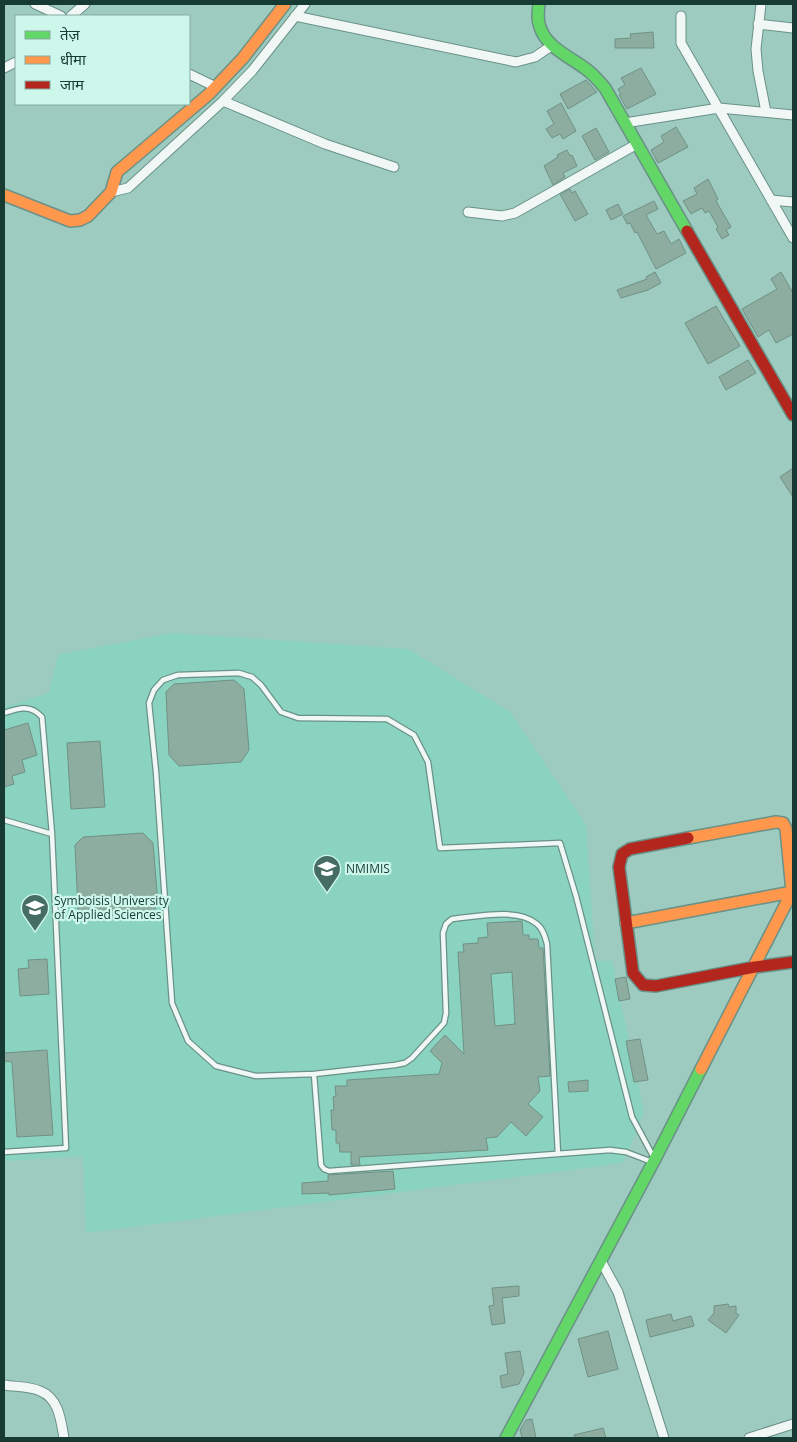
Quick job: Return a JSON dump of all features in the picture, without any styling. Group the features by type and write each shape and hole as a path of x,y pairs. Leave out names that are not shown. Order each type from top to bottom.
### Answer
{"street":[{"path":"35,4 60,15"},
{"path":"72,15 85,4"},
{"path":"4,195 70,221 80,220 88,216 111,192 117,172 216,87 243,58 285,4"},
{"path":"111,192 128,188 224,101 252,71 305,4"},
{"path":"539,4 537,14 541,32 551,46 594,75 605,88 793,415"},
{"path":"761,4 756,49 766,112"},
{"path":"295,16 516,62 535,57 551,46"},
{"path":"681,16 681,43 793,238"},
{"path":"758,24 793,28"},
{"path":"190,74 216,87"},
{"path":"224,101 325,144 394,167"},
{"path":"625,123 718,108 793,115"},
{"path":"468,212 502,216 515,213 638,144"},
{"path":"771,200 793,202"},
{"path":"506,1438 654,1161 755,967 793,891 786,829 783,823 776,822 630,848 622,854 619,867 633,974 643,985 656,986 755,967 793,962"},
{"path":"626,922 793,891"},
{"path":"601,1261 618,1292 664,1438"},
{"path":"4,1385 40,1391 55,1402 61,1418 64,1438"},
{"path":"749,1438 793,1424"}],"lane":[{"path":"558,1154 547,944 544,932 537,924 527,918 505,915 452,920 446,924 444,933 446,1012 444,1023 412,1058 405,1063 314,1074 264,1077 216,1066 188,1041 172,1003 156,772 149,703 154,690 163,680 178,675 239,673 252,677 261,685 281,712 298,718 387,719 414,735 428,762 440,848 560,843 576,896 632,1117 654,1161"},
{"path":"4,713 26,708 36,710 42,717 44,726 52,834 66,1148 4,1152"},
{"path":"4,820 52,834"},
{"path":"314,1074 321,1165 329,1171 620,1150 654,1161"}],"shaded area":[{"name":"NMIMIS","path":"172,633 408,649 510,712 586,825 595,961 612,961 644,1112 623,1163 86,1233 83,1156 4,1161 4,707 49,693 58,655"}],"building":[{"path":"653,32 654,48 615,48 615,39 631,38 630,34"},
{"path":"641,68 656,94 627,109 619,95 621,94 618,89 625,85 621,78"},
{"path":"586,80 597,92 568,109 560,94"},
{"path":"561,103 576,131 563,139 560,134 552,138 546,129 554,124 547,111"},
{"path":"676,127 688,147 658,163 651,150 664,142 661,136"},
{"path":"596,128 609,152 595,160 582,136"},
{"path":"567,150 570,156 572,155 577,166 563,173 565,177 553,185 544,166 558,157 557,155"},
{"path":"708,179 718,199 716,201 731,227 726,230 729,235 722,239 709,211 705,213 702,208 691,214 683,201 697,194 694,188"},
{"path":"570,189 572,193 575,191 588,214 575,221 560,194"},
{"path":"654,201 658,209 646,215 657,234 664,231 671,244 679,239 686,253 656,269 637,232 635,233 630,223 627,224 623,216"},
{"path":"618,204 623,214 611,220 606,210"},
{"path":"655,272 661,283 648,290 621,298 617,290 647,279 646,277"},
{"path":"781,272 793,293 793,334 776,343 769,330 758,337 742,309 777,289 771,279"},
{"path":"716,306 740,346 708,364 685,323"},
{"path":"748,360 756,373 726,390 719,377"},
{"path":"793,468 793,497 780,477"},
{"path":"234,680 244,689 249,750 241,762 179,766 169,755 166,692 174,684"},
{"path":"28,723 37,755 22,760 25,772 12,776 14,784 4,787 4,730"},
{"path":"100,741 105,807 71,809 67,743"},
{"path":"143,833 153,843 158,904 150,915 88,920 78,909 75,845 83,837"},
{"path":"522,921 523,935 529,935 529,939 538,939 539,948 543,948 550,1076 538,1077 540,1091 528,1104 543,1117 526,1136 511,1122 497,1137 486,1138 488,1150 359,1157 360,1165 351,1165 351,1152 340,1152 339,1143 336,1143 336,1130 332,1130 331,1110 334,1110 333,1097 336,1096 335,1086 347,1086 347,1080 439,1074 442,1063 430,1051 445,1035 464,1054 458,952 464,952 463,944 478,943 478,938 488,937 487,923","holes":["512,972 515,1024 495,1026 491,974"]},
{"path":"47,959 49,994 20,996 18,969 29,968 28,960"},
{"path":"626,977 630,999 619,1001 615,979"},
{"path":"640,1039 648,1080 634,1082 626,1041"},
{"path":"47,1050 53,1135 17,1137 12,1062 4,1061 4,1053"},
{"path":"588,1080 588,1091 569,1092 568,1082"},
{"path":"393,1171 395,1189 329,1195 329,1193 302,1194 302,1183 328,1181 328,1175"},
{"path":"519,1286 519,1296 502,1298 505,1323 492,1325 489,1306 494,1305 492,1288"},
{"path":"728,1304 729,1307 736,1306 736,1313 739,1315 726,1333 708,1320 714,1313 714,1306"},
{"path":"671,1314 673,1321 691,1316 694,1326 650,1337 646,1320"},
{"path":"608,1331 618,1369 588,1377 578,1339"},
{"path":"520,1351 524,1373 519,1384 502,1388 500,1376 508,1374 505,1353"},
{"path":"532,1419 536,1438 522,1438 520,1430 526,1420"},
{"path":"603,1428 606,1438 575,1438 574,1435"}],"traffic: fast":[{"path":"539,4 538,22 543,34 553,46 589,71 605,88 687,231"},
{"path":"506,1438 701,1069"}],"traffic: slow":[{"path":"4,195 70,221 80,220 88,216 111,192 117,172 209,94 243,58 285,4"},
{"path":"626,923 792,892 786,829 783,823 776,822 688,838"},
{"path":"701,1069 793,890"}],"traffic: jam":[{"path":"687,231 793,415"},
{"path":"688,838 630,849 622,854 619,867 633,973 643,985 656,986 755,967 793,962"}],"place":[{"name":"NMIMIS","path":"327,893"},
{"name":"Symboisis University of Applied Sciences","path":"35,932"}]}
